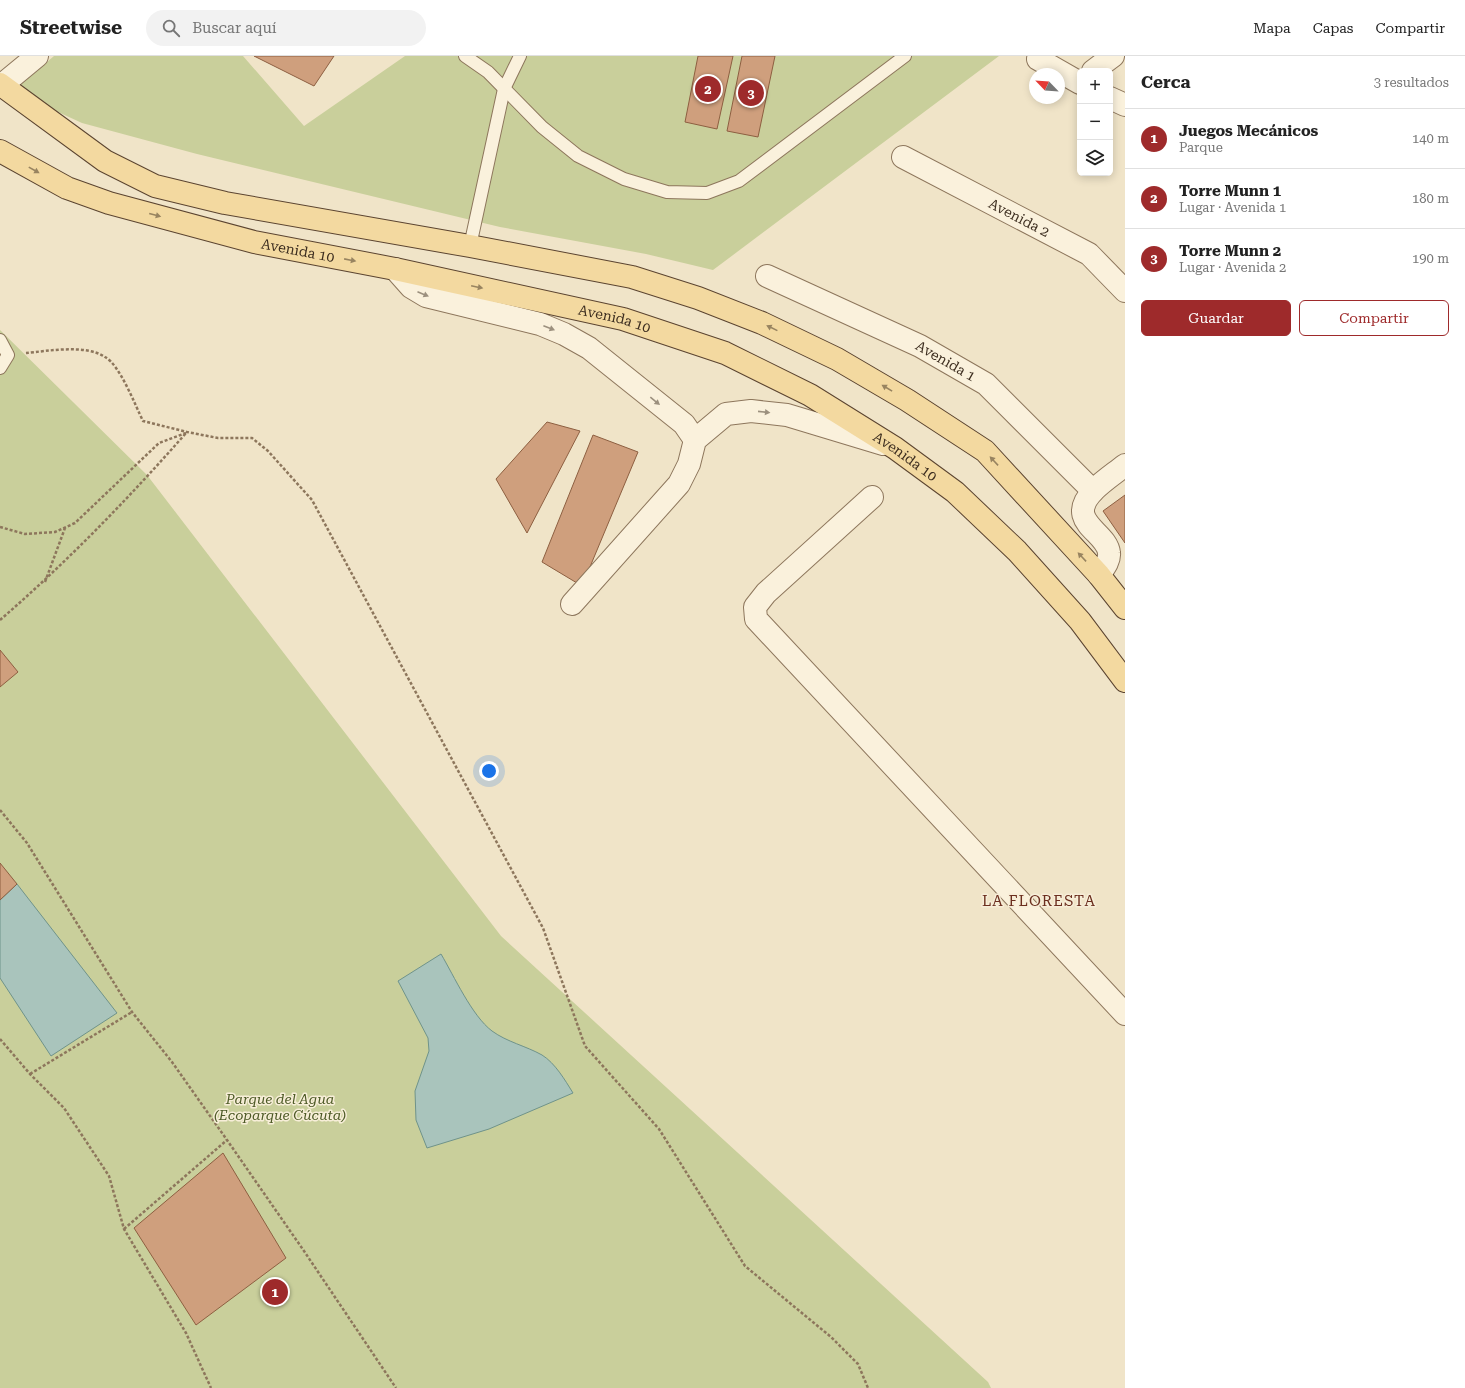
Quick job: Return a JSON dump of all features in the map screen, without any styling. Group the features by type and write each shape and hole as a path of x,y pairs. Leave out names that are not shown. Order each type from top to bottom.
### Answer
{"main road":[{"path":"1,85 105,161 155,186 225,203 470,246 632,277 698,298 762,323 837,359 907,400 984,451 1099,576 1125,608"},
{"name":"Avenida 10","path":"0,151 67,188 109,203 254,242 394,269 623,319 725,353 810,395 895,448 955,492 1017,551 1080,621 1125,681"}],"street":[{"path":"1,85 37,56"},
{"path":"1097,68 1113,56"},
{"path":"1038,60 1077,76"},
{"path":"1113,99 1125,105"},
{"name":"Avenida 2","path":"903,157 1089,254 1125,291"},
{"path":"394,269 411,287 426,296 540,324 564,334 589,348 684,424 695,440"},
{"name":"Avenida 1","path":"767,276 920,346 986,384 1093,491"},
{"path":"572,604 679,484 689,464 695,440 726,414 751,411 787,415 895,448"},
{"path":"1099,576 1107,563 1109,554 1107,546 1087,524 1084,514 1086,503 1093,491 1125,465"},
{"path":"872,497 766,593 755,608 756,619 1125,1014"}],"lane":[{"path":"465,56 488,72 542,127 578,156 624,178 667,192 707,193 739,181 904,56"},
{"path":"470,246 504,89 520,56"},
{"path":"0,340 8,354 0,368"}],"path":[{"path":"8,354 86,350 106,357 124,380 142,421 218,438 252,438 268,451 312,500 543,928 585,1046 659,1130 745,1266 831,1337 858,1364 868,1388"},
{"path":"0,527 25,534 55,532 75,523 159,443 187,432"},
{"path":"0,620 44,582 139,486 187,432"},
{"path":"44,582 65,528"},
{"path":"0,810 27,843 132,1012 172,1062 227,1140 396,1388"},
{"path":"30,1074 132,1012"},
{"path":"0,1039 30,1074 64,1108 109,1176 124,1229 186,1333 211,1388"},
{"path":"124,1229 227,1140"}],"green space":[{"path":"54,56 243,56 304,126 405,56 999,56 713,270 646,254 500,227 197,154 82,123 34,101 21,84"},
{"name":"Parque del Agua (Ecoparque Cúcuta)","path":"0,330 147,475 501,936 988,1382 991,1388 0,1388"}],"water":[{"path":"17,884 117,1013 51,1056 0,978 0,900"},
{"path":"441,954 477,1016 498,1035 547,1058 559,1072 573,1093 489,1129 427,1148 416,1120 415,1091 429,1051 428,1038 398,981"}],"building":[{"path":"254,56 334,56 314,86"},
{"path":"698,56 733,56 717,129 685,122"},
{"path":"742,56 775,56 758,137 727,131"},
{"path":"547,422 580,431 527,533 496,479"},
{"path":"593,435 638,452 582,586 542,562"},
{"path":"1125,495 1125,543 1103,511"},
{"path":"0,650 18,672 0,687"},
{"path":"0,863 17,884 0,900"},
{"path":"223,1153 286,1258 196,1325 134,1228"}],"place":[{"name":"Torre Munn 1","path":"708,89"},
{"name":"Torre Munn 2","path":"751,93"},
{"name":"Juegos Mecánicos","path":"275,1292"}],"district":[{"name":"LA FLORESTA","path":"1039,901"}]}
